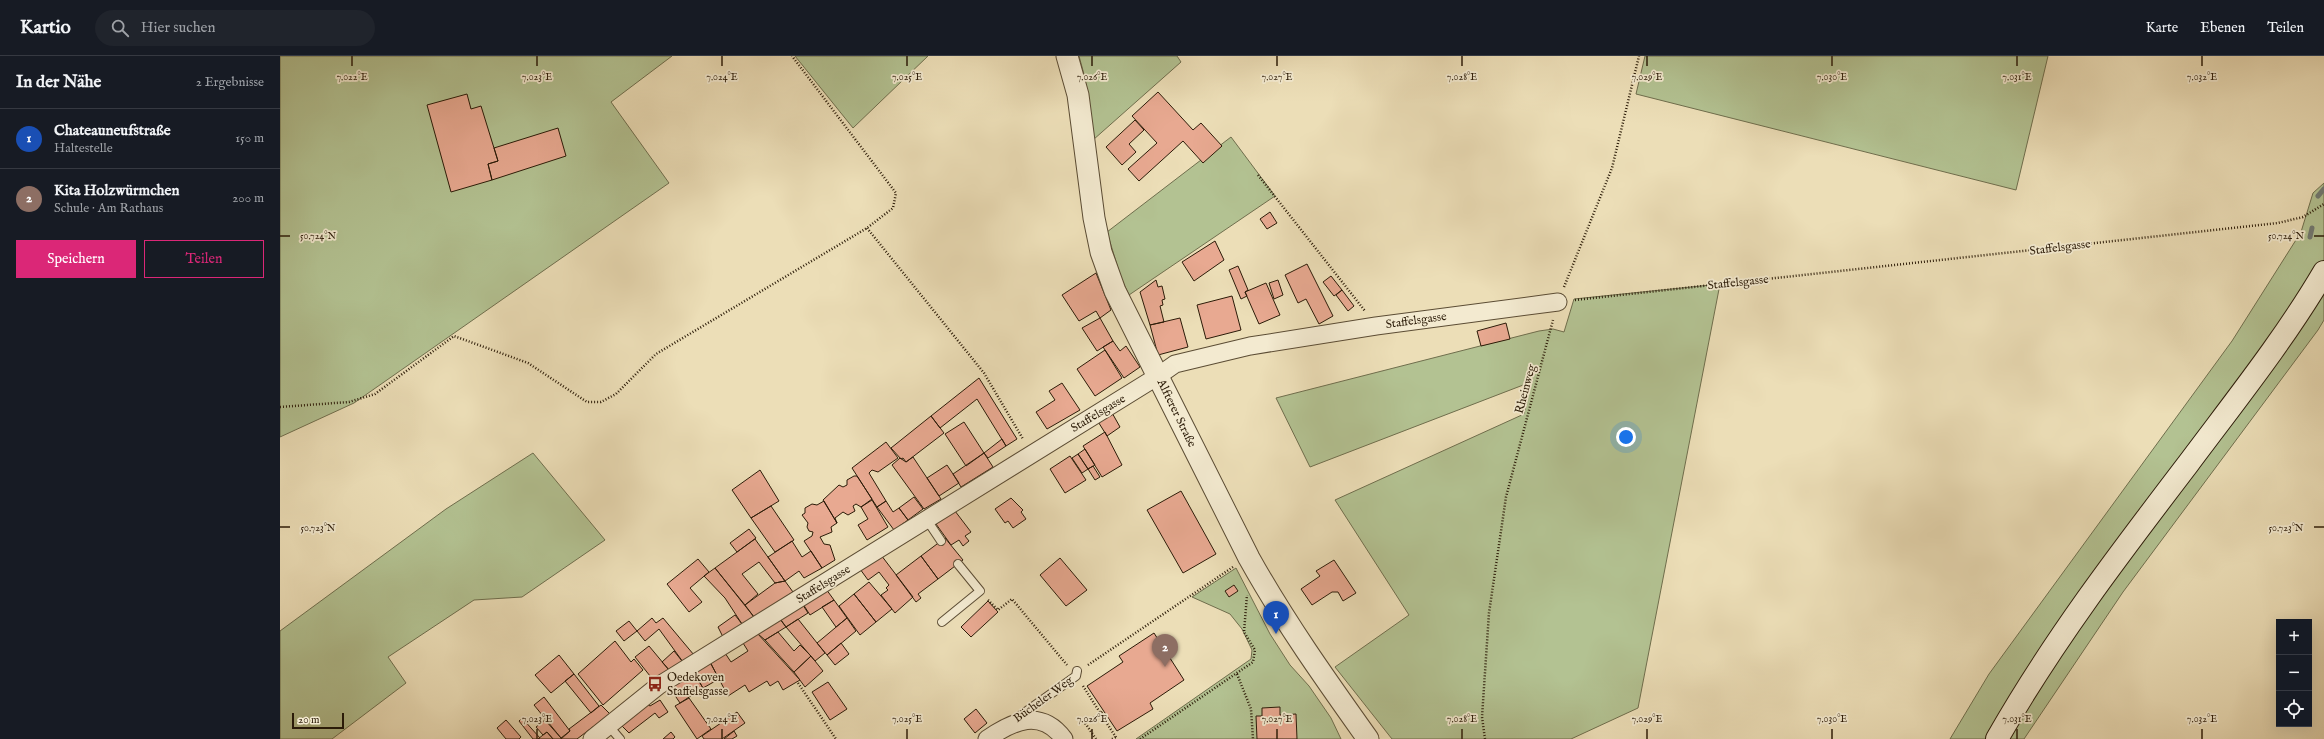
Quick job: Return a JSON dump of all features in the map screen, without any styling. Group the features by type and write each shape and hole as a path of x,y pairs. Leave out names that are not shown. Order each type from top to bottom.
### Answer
{"main road":[{"path":"1997,739 2057,641 2103,576 2257,373 2324,272"}],"street":[{"name":"Alfterer Straße","path":"1067,56 1078,94 1094,218 1101,252 1115,291 1249,558 1269,594 1329,685 1368,739"},
{"name":"Staffelsgasse","path":"592,739 658,686 927,520 1031,453 1158,376 1175,364 1250,346 1376,326 1558,302"},
{"path":"1007,725 1025,720 1038,721 1055,729 1064,739"},
{"name":"Bücheler Weg","path":"987,739 1007,725"}],"lane":[{"path":"927,520 941,541"},
{"path":"942,622 980,591 958,564"},
{"name":"Bücheler Weg","path":"1007,725 1077,674"},
{"path":"608,725 620,739"}],"path":[{"path":"280,407 349,402 375,394 454,336 528,363 587,402 601,402 616,394 656,354 867,228 894,208 896,193 792,56"},
{"name":"Rheinweg","path":"1485,739 1482,717 1489,614 1506,497 1558,302 1612,168 1639,56"},
{"path":"1258,175 1376,326"},
{"name":"Staffelsgasse","path":"1558,302 2278,222 2302,217 2324,204"},
{"path":"867,228 984,373 1031,453"},
{"path":"1077,674 1231,569"},
{"path":"980,591 998,610 1012,599 1077,674 1117,738 1112,739"},
{"path":"1140,739 1253,662 1256,650 1244,632 1248,597 1246,591"},
{"path":"1237,674 1251,708 1254,739"},
{"path":"798,683 836,739"},
{"path":"1096,739 1085,723 1104,711"}],"green space":[{"path":"280,56 672,56 611,102 669,183 354,403 280,437"},
{"path":"795,56 928,56 853,128"},
{"path":"1079,56 1177,56 1181,62 1093,140 1085,78"},
{"path":"1645,56 2048,56 2016,190 1636,94"},
{"path":"1231,137 1275,196 1129,295 1121,278 1107,232"},
{"path":"2324,183 2324,320 2318,330 2123,592 2024,739 1950,739 1989,674 2232,341 2301,232 2313,193"},
{"path":"1720,284 1638,708 1571,739 1392,739 1335,667 1409,615 1335,500 1524,414 1531,382 1310,467 1276,398 1539,331 1553,329 1564,332 1574,299"},
{"path":"533,453 605,540 522,597 474,600 388,657 406,683 332,739 280,739 280,631 446,509"},
{"path":"1236,568 1270,634 1290,665 1309,686 1331,718 1341,739 1136,739 1251,659 1252,650 1242,629 1230,614 1192,597"}],"building":[{"path":"1158,92 1193,130 1201,123 1222,146 1203,163 1183,141 1139,181 1128,169 1157,143 1132,116"},
{"path":"467,94 471,109 481,106 498,161 488,164 492,180 451,192 427,105"},
{"path":"1135,120 1144,130 1129,144 1136,152 1122,165 1106,147"},
{"path":"558,128 566,156 492,180 488,164 498,161 494,148"},
{"path":"1270,212 1277,223 1267,229 1260,219"},
{"path":"1215,241 1224,260 1194,281 1182,262"},
{"path":"1307,264 1333,316 1319,324 1306,299 1298,303 1285,275"},
{"path":"1238,266 1248,290 1245,292 1247,296 1241,299 1229,270"},
{"path":"1096,273 1111,310 1100,318 1096,311 1079,321 1062,295"},
{"path":"1331,276 1342,290 1334,296 1323,282"},
{"path":"1156,280 1158,287 1162,286 1165,299 1162,300 1163,305 1160,306 1164,322 1150,325 1140,292"},
{"path":"1278,280 1283,295 1274,299 1269,283"},
{"path":"1266,283 1280,315 1259,324 1245,292"},
{"path":"1342,290 1354,306 1348,311 1336,295"},
{"path":"1232,296 1241,330 1206,339 1197,305"},
{"path":"1100,318 1113,341 1097,351 1082,328"},
{"path":"1180,318 1188,347 1158,355 1150,325"},
{"path":"1506,323 1510,339 1481,346 1477,331"},
{"path":"1113,341 1120,351 1126,346 1140,367 1124,378 1103,347"},
{"path":"1105,350 1122,378 1095,396 1077,369"},
{"path":"979,378 1017,439 1006,446 977,399 940,428 931,416"},
{"path":"1062,383 1080,410 1047,429 1036,412 1055,400 1049,391"},
{"path":"1111,411 1120,427 1107,436 1097,420"},
{"path":"931,416 944,433 906,462 903,458 901,459 891,448"},
{"path":"964,422 984,453 966,466 945,434"},
{"path":"1105,432 1122,465 1102,477 1083,446"},
{"path":"1002,439 1006,446 988,458 984,453"},
{"path":"886,442 898,458 878,472 872,470 869,473 886,501 877,507 852,468"},
{"path":"1085,449 1095,465 1088,469 1078,454"},
{"path":"984,453 993,467 961,487 953,474"},
{"path":"1078,454 1088,469 1082,473 1072,458"},
{"path":"1070,456 1086,480 1065,493 1050,469"},
{"path":"913,457 941,499 924,509 892,465 900,458 906,462"},
{"path":"947,465 959,483 939,496 927,478"},
{"path":"1093,466 1100,477 1095,480 1088,469"},
{"path":"760,470 779,501 751,518 732,490"},
{"path":"857,476 872,499 861,507 856,504 853,506 855,511 848,515 843,512 835,518 837,523 823,500 839,485 843,487 847,485 847,480"},
{"path":"1181,491 1216,554 1183,573 1147,510"},
{"path":"914,497 923,509 908,520 899,508"},
{"path":"1011,498 1023,510 1021,512 1026,519 1013,528 1008,521 1005,523 995,509"},
{"path":"872,500 888,527 867,540 858,525 868,519 861,507"},
{"path":"824,501 837,523 831,527 832,532 820,537 824,544 830,545 835,560 822,568 804,541 812,536 813,532 809,531 807,527 808,523 802,515 805,513 805,508 812,504 817,505"},
{"path":"886,501 893,512 899,508 908,520 894,530 877,507"},
{"path":"771,506 794,540 775,552 751,518"},
{"path":"955,511 971,532 965,536 969,541 963,546 959,540 951,545 936,524"},
{"path":"749,529 756,538 737,552 730,543"},
{"path":"945,538 963,560 938,579 921,556"},
{"path":"755,539 785,581 775,583 759,562 742,574 758,594 745,605 715,568"},
{"path":"792,541 802,557 811,551 822,568 804,578 799,571 785,581 768,557"},
{"path":"881,555 913,597 895,613 881,595 888,590 886,588 889,585 879,572 868,580 860,569"},
{"path":"921,556 938,579 918,594 921,598 916,602 896,575"},
{"path":"1060,558 1087,590 1066,606 1040,575"},
{"path":"698,559 709,572 690,588 702,602 689,612 667,584"},
{"path":"1334,560 1356,593 1343,601 1338,592 1332,592 1312,605 1301,589 1320,576 1316,571"},
{"path":"715,568 754,617 742,624 725,598 704,576"},
{"path":"785,581 793,592 754,617 745,605 775,583"},
{"path":"869,582 892,609 876,622 854,594"},
{"path":"1234,585 1238,591 1229,597 1225,591"},
{"path":"826,589 834,600 810,615 803,604"},
{"path":"854,594 876,622 860,635 839,606"},
{"path":"834,600 847,618 836,627 822,607"},
{"path":"988,601 998,612 971,637 961,627"},
{"path":"801,602 808,613 786,627 779,617"},
{"path":"735,615 742,624 723,637 718,627"},
{"path":"652,618 656,623 663,618 694,655 683,662 659,629 645,641 637,631"},
{"path":"779,618 786,627 765,640 757,633"},
{"path":"847,618 856,631 827,655 817,643"},
{"path":"798,619 825,653 815,661 786,627"},
{"path":"629,621 637,631 624,641 616,631"},
{"path":"778,632 794,651 800,645 811,656 794,672 765,640"},
{"path":"757,633 800,680 783,690 778,681 770,686 767,681 749,692 745,685 728,696 710,662 725,653 731,662 748,651 743,643"},
{"path":"1154,633 1184,680 1150,703 1153,709 1117,731 1087,686 1123,662 1119,656"},
{"path":"615,641 631,662 634,659 643,670 603,705 578,674"},
{"path":"841,643 849,654 835,665 827,655"},
{"path":"649,646 669,670 654,681 635,657"},
{"path":"674,651 682,661 670,671 662,662"},
{"path":"559,655 574,674 551,693 535,675"},
{"path":"811,656 823,671 805,687 794,672"},
{"path":"710,662 719,679 703,688 694,673"},
{"path":"694,673 703,688 680,703 670,688"},
{"path":"574,674 599,706 591,713 565,681"},
{"path":"828,682 847,709 830,720 812,692"},
{"path":"544,697 570,731 561,738 534,705"},
{"path":"689,698 711,729 697,739 675,706"},
{"path":"660,700 668,712 659,718 655,713 629,733 620,724 647,704 650,706"},
{"path":"601,705 610,714 577,739 561,739 570,731 569,729"},
{"path":"1280,707 1280,715 1296,714 1297,739 1257,739 1256,716 1262,716 1262,708"},
{"path":"976,709 987,723 975,733 964,719"},
{"path":"737,712 745,723 722,739 704,739 702,736"},
{"path":"522,718 540,738 533,739 519,721"},
{"path":"506,720 521,737 519,739 506,739 497,728"},
{"path":"545,720 561,739 553,739 547,732 543,735 536,727"},
{"path":"734,731 737,736 732,739 724,739"},
{"path":"547,732 553,739 538,739 543,735"},
{"path":"671,732 675,737 673,739 663,739"}],"waterway":[{"path":"2318,196 2324,189"},
{"path":"2310,237 2312,228"}],"place":[{"name":"Chateauneufstraße","path":"1276,634"},
{"name":"Kita Holzwürmchen","path":"1165,667"},
{"name":"Oedekoven Staffelsgasse","path":"655,684"}]}
